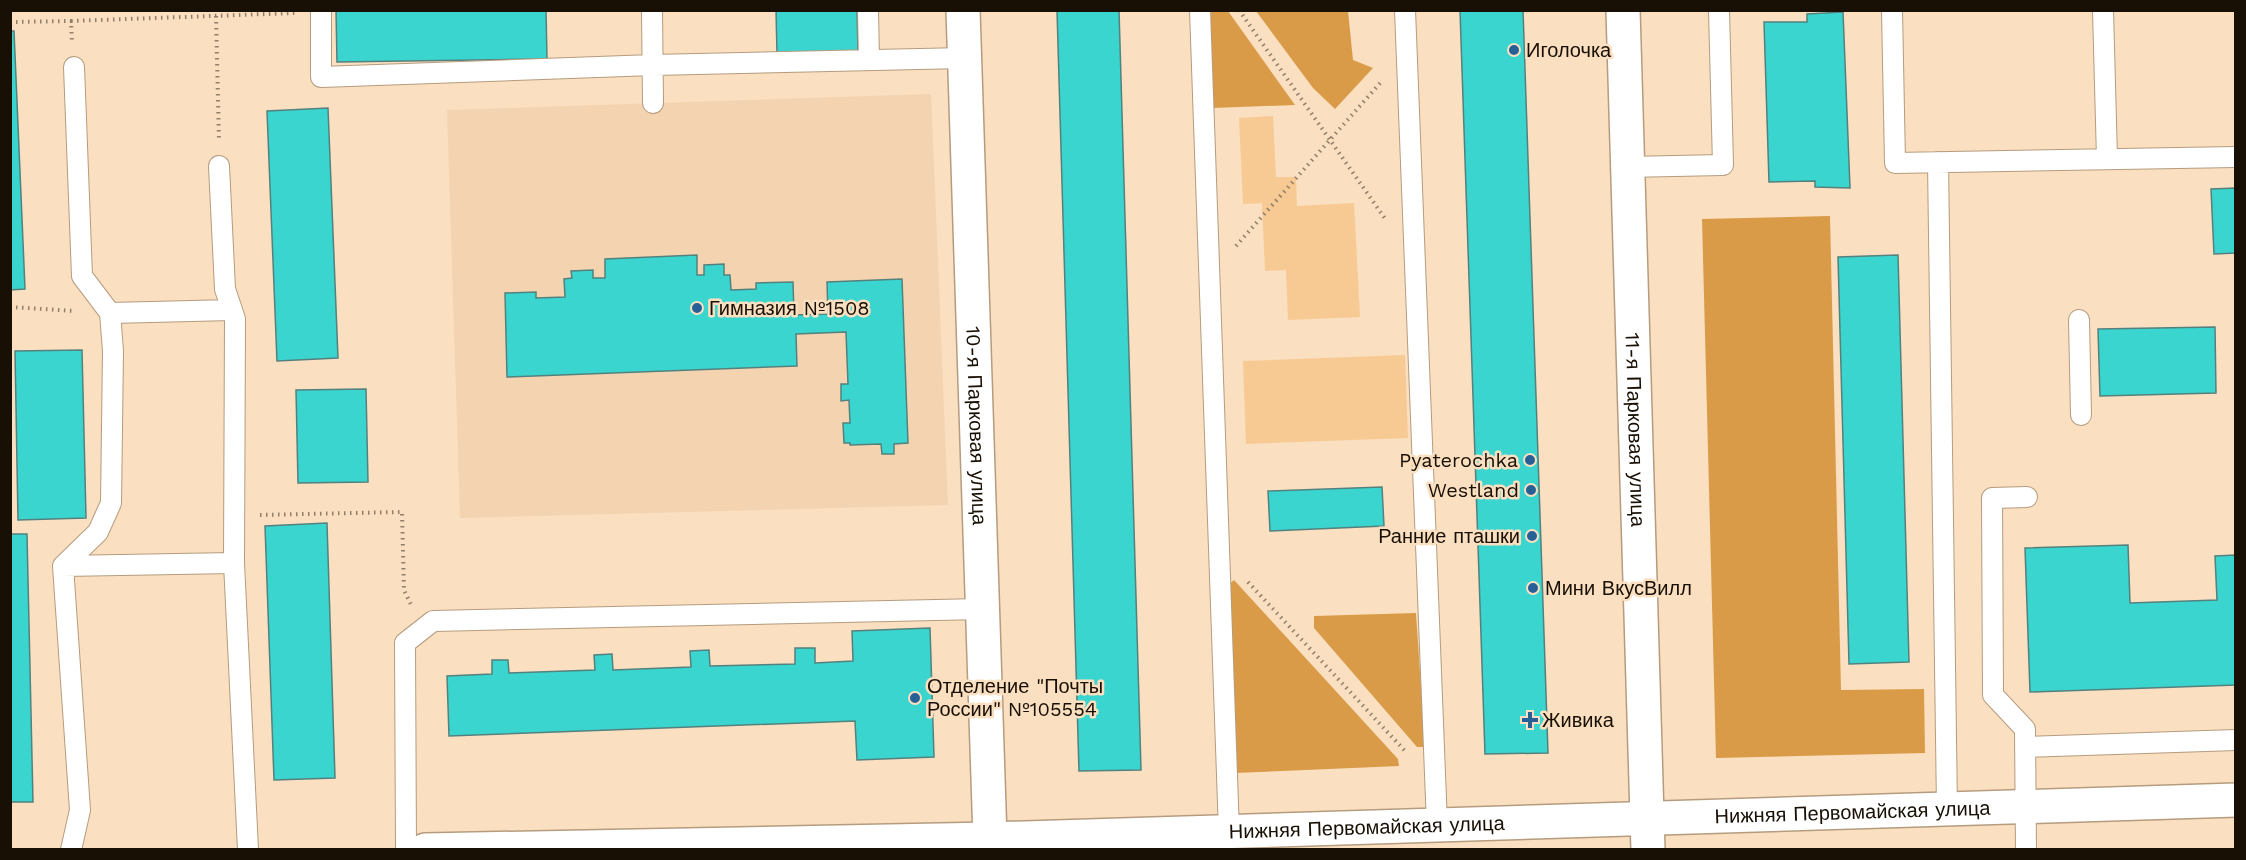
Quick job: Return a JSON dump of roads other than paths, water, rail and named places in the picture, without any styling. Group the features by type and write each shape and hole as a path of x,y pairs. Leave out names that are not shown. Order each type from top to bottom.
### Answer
{"street":[{"name":"10-я Парковая улица","path":"963,10 990,839"},
{"name":"11-я Парковая улица","path":"1623,10 1647,834"},
{"name":"Нижняя Первомайская улица","path":"425,849 990,839 1049,844 1229,832 1437,825 1647,834 1947,809 2235,800"}],"lane":[{"path":"652,10 653,103"},
{"path":"868,10 869,60"},
{"path":"1200,10 1229,832"},
{"path":"1405,10 1437,825"},
{"path":"1626,167 1723,165 1719,10"},
{"path":"1893,10 1895,163 2235,156"},
{"path":"2103,10 2107,159"},
{"path":"321,11 321,77 653,65 965,58"},
{"path":"71,849 80,810 63,566 98,532 111,502 113,351 111,313 82,276 74,67"},
{"path":"1938,162 1947,809"},
{"path":"219,166 225,289 235,319 234,563 248,849"},
{"path":"111,313 232,310"},
{"path":"2079,320 2080,415"},
{"path":"2026,849 2025,729 1993,695 1992,498 2027,496"},
{"path":"63,566 234,563"},
{"path":"406,849 405,643 433,621 982,609"},
{"path":"2025,747 2235,740"}],"place":[{"name":"Иголочка","path":"1514,50"},
{"name":"Гимназия №1508","path":"697,308"},
{"name":"Pyaterochka","path":"1530,460"},
{"name":"Westland","path":"1531,490"},
{"name":"Ранние пташки","path":"1532,536"},
{"name":"Мини ВкусВилл","path":"1533,588"},
{"name":"Отделение \"Почты России\" №105554","path":"915,698"},
{"name":"Живика","path":"1530,720"}]}
